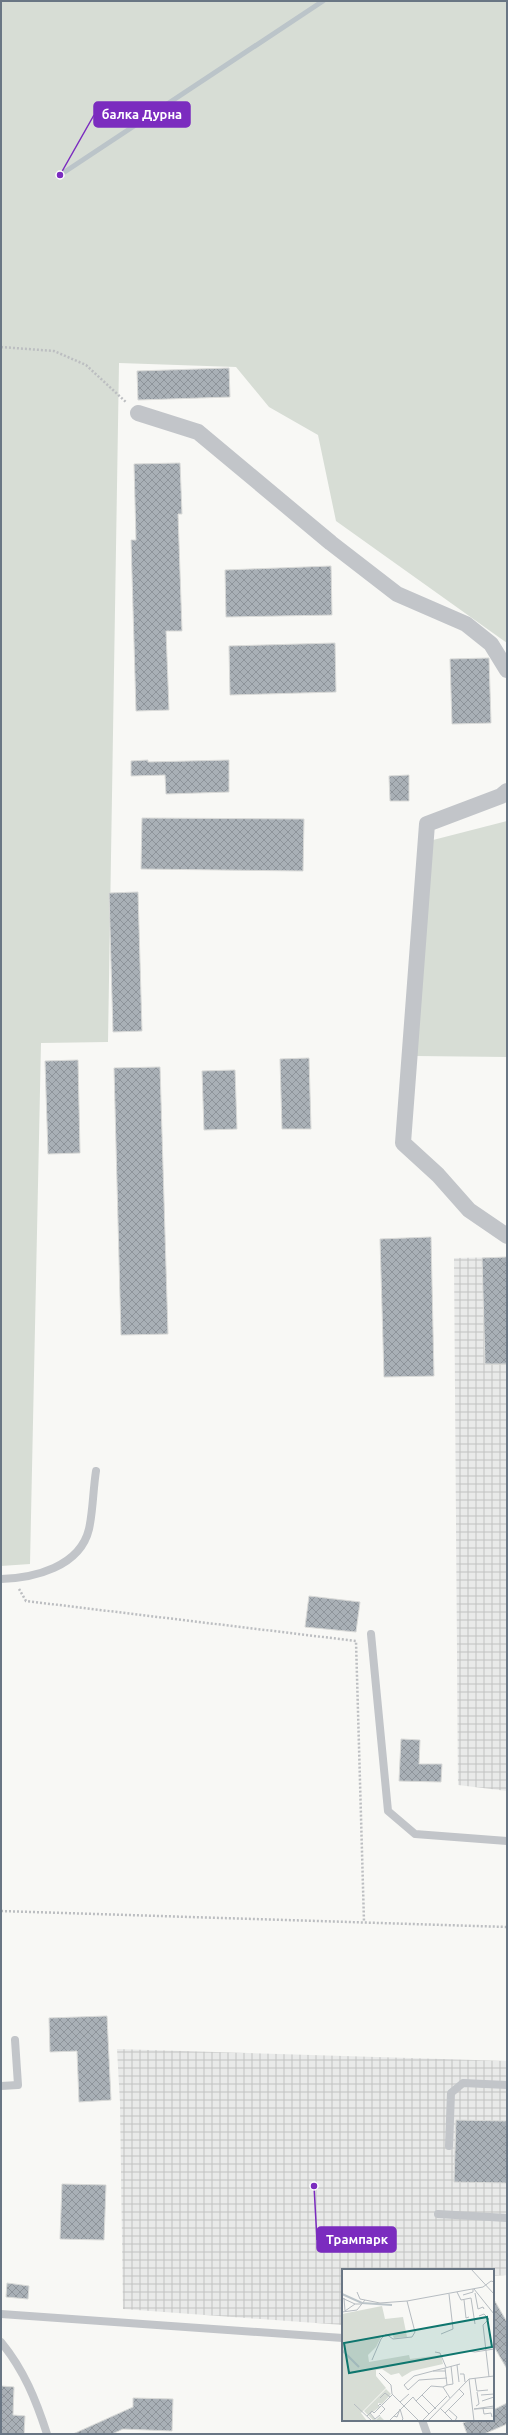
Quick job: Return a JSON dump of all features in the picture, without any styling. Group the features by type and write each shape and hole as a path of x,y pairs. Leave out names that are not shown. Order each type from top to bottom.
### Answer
{"street":[{"path":"138,413 198,432 331,543 397,594 466,624 491,644 507,670"},
{"path":"507,791 501,796 427,824 403,1143 438,1175 469,1210 507,1236"}],"lane":[{"path":"1,1579 12,1579 33,1575 66,1563 82,1547 89,1530 96,1471"},
{"path":"370,1634 388,1811 415,1834 507,1841"},
{"path":"1,2086 18,2085 15,2040"},
{"path":"449,2146 451,2093 463,2083 507,2085"},
{"path":"438,2214 507,2218"},
{"path":"1,2314 342,2338"},
{"path":"1,2342 16,2360 34,2395 47,2434"},
{"path":"422,2421 427,2434"}],"path":[{"path":"1,347 54,351 86,365 138,413"},
{"path":"12,1579 26,1601 356,1641 364,1922"},
{"path":"1,1911 507,1927"}],"shaded area":[{"path":"1,1 507,1 507,643 336,521 318,435 269,407 236,367 119,363 108,1042 41,1043 30,1564 1,1566"},
{"path":"507,821 507,1057 416,1056 433,840"},
{"path":"507,1257 507,1791 458,1785 454,1258"},
{"path":"117,2049 507,2061 507,2275 494,2276 494,2269 342,2269 342,2325 123,2309 120,2103"}],"building":[{"path":"229,368 230,397 138,400 137,371"},
{"path":"180,463 182,514 178,514 182,631 166,631 169,710 136,711 131,540 136,540 134,464"},
{"path":"331,566 332,615 226,617 225,570"},
{"path":"335,643 336,692 230,695 229,646"},
{"path":"489,658 491,723 452,724 450,659"},
{"path":"148,760 148,762 229,760 229,792 166,794 165,775 131,776 131,761"},
{"path":"409,775 409,801 390,801 389,776"},
{"path":"142,818 304,819 303,871 141,869"},
{"path":"138,892 142,1031 113,1032 109,893"},
{"path":"309,1058 311,1129 282,1129 280,1059"},
{"path":"78,1060 80,1153 48,1154 45,1061"},
{"path":"160,1067 168,1334 121,1335 114,1068"},
{"path":"235,1070 237,1129 204,1130 202,1071"},
{"path":"431,1237 434,1376 384,1377 380,1239"},
{"path":"507,1257 507,1364 485,1364 482,1258"},
{"path":"309,1596 360,1602 356,1632 305,1627"},
{"path":"401,1739 420,1740 419,1764 442,1764 441,1782 399,1781"},
{"path":"107,2016 111,2100 79,2102 77,2051 50,2052 49,2018"},
{"path":"456,2120 507,2121 507,2183 454,2182"},
{"path":"62,2184 106,2185 104,2240 60,2239"},
{"path":"7,2283 29,2286 28,2299 6,2297"},
{"path":"494,2300 507,2322 507,2369 494,2347"},
{"path":"1,2386 14,2387 13,2415 25,2416 24,2434 1,2434"},
{"path":"133,2398 173,2399 172,2431 123,2429 112,2434 73,2434 133,2407"},
{"path":"507,2403 507,2424 484,2434 467,2434 463,2423 468,2421 494,2421 494,2410"}],"waterway":[{"path":"60,175 323,1"}],"place":[{"name":"балка Дурна","path":"60,175"},
{"name":"Трампарк","path":"314,2186"}]}
